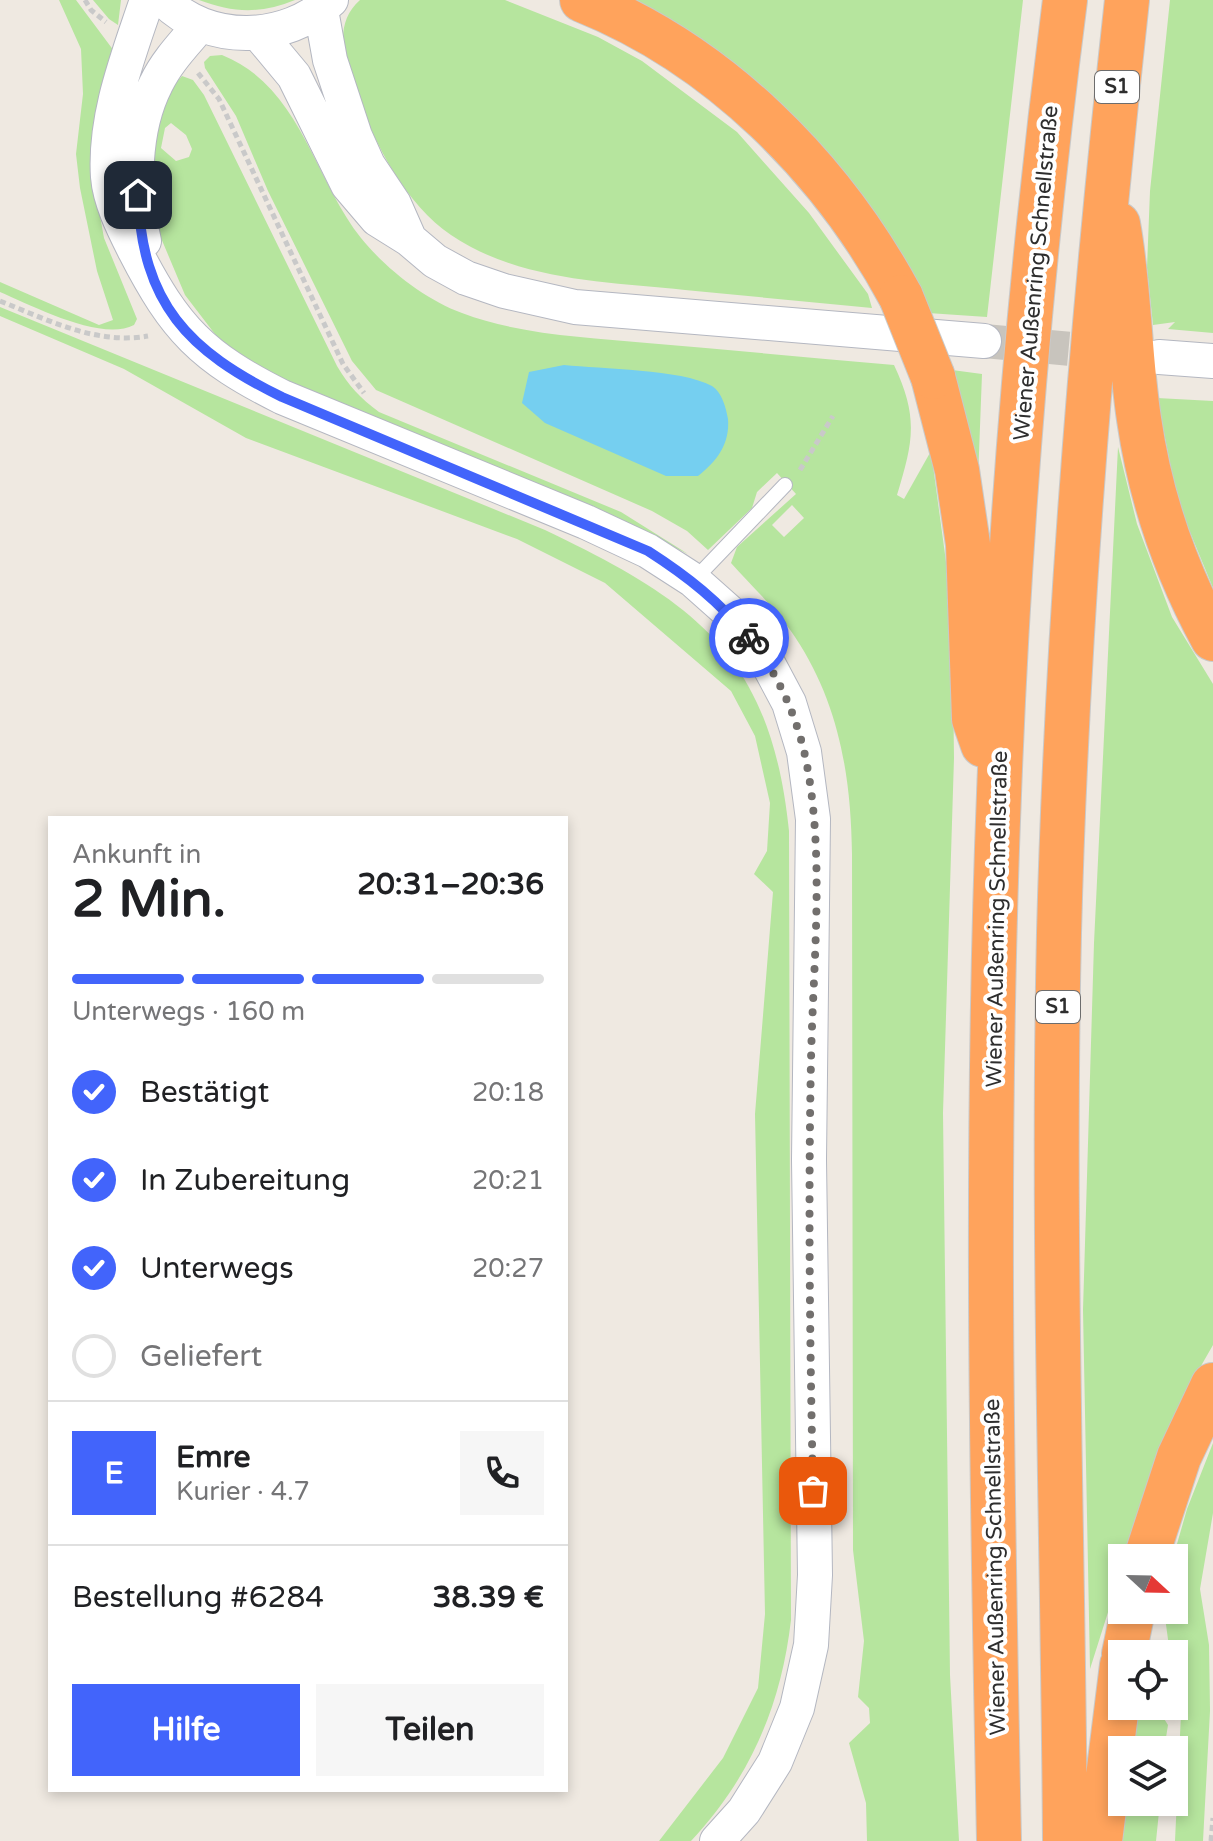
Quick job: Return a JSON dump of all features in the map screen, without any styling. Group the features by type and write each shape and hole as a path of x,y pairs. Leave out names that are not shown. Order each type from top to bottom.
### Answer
{"highway":[{"path":"582,0 664,42 740,97 779,132 843,207 901,297 933,377 957,470 968,544 974,719 999,794"},
{"name":"Wiener Außenring Schnellstraße","path":"999,1841 991,1231 999,794 1020,443 1065,0"},
{"name":"S1","path":"1065,1841 1057,1405 1059,945 1075,587 1092,337 1127,0"},
{"path":"1108,174 1127,277 1132,361 1148,472 1175,556 1213,639"},
{"path":"1151,1544 1179,1457 1213,1385"},
{"path":"1100,1841 1115,1720"}],"street":[{"path":"147,0 116,93 109,142 108,180 122,225 157,292 182,330 237,375 282,397 586,522 648,551 693,580 729,612 764,656 789,703 804,752 813,819 809,1176 815,1575 811,1645 797,1708 775,1762 744,1811 717,1841"},
{"path":"164,0 200,25 229,33 259,34 292,26 326,5 330,60 355,136 368,165 394,204 409,239"},
{"path":"157,292 139,222 137,169 142,125 155,86 172,58 200,25"},
{"path":"259,34 294,76 348,185 377,219 409,239 435,261 466,278 504,291 575,307 984,341"},
{"path":"1159,357 1213,361"}],"lane":[{"path":"693,580 785,485"}],"path":[{"path":"85,0 91,10 133,41"},
{"path":"172,58 203,77 219,99 343,364 362,392 372,399"},
{"path":"0,301 98,337 121,340 182,330"},
{"path":"785,485 808,462 833,416"},
{"path":"1211,1841 1213,1818"}],"green space":[{"path":"59,0 76,0 114,51 94,183 104,238 137,319 134,325 120,329 86,326 0,292 0,282 99,325 113,320 97,271 80,188 76,154 83,94 81,49"},
{"path":"93,0 121,0 118,25 109,19"},
{"path":"199,0 295,0 270,8 247,10"},
{"path":"360,0 505,0 598,37 642,61 737,132 809,213 868,294 872,308 564,277 505,262 451,235 406,191 383,153 365,114 349,71 343,34 345,22"},
{"path":"615,0 1023,0 987,317 928,313"},
{"path":"1170,0 1213,0 1213,333 1168,329 1175,322 1153,325 1147,268 1150,191"},
{"path":"222,55 248,69 270,88 288,110 344,214 361,238 394,272 435,300 484,320 553,334 894,365 907,400 911,430 907,460 897,495 904,499 931,451 952,606 954,758 943,1113 950,1675 959,1841 867,1841 866,1803 849,1743 870,1723 869,1708 858,1697 864,1641 853,1550 852,854 849,796 840,741 810,662 781,617 731,563 737,547 796,494 777,473 757,492 752,508 708,550 687,531 652,511 376,390 352,361 268,191 236,116 205,68 204,62 210,56","holes":["792,505 804,518 784,537 772,525"]},
{"path":"182,76 193,80 204,95 337,366 366,402 379,412 621,512 688,554 591,506 275,377 221,342 185,295 153,219 150,142 173,86","holes":["171,123 186,135 192,149 189,157 176,161 161,148 165,128"]},
{"path":"0,307 545,530 598,556 684,611 717,642 744,678 765,720 780,771 789,831 791,1620 779,1682 759,1739 730,1792 691,1841 659,1841 723,1758 758,1688 765,1614 755,1114 773,892 754,874 767,851 770,803 755,736 731,691 605,583 517,539 246,438 124,369 0,316"},
{"path":"952,370 982,374 978,479"},
{"path":"1157,398 1213,401 1213,588 1178,503"},
{"path":"1118,447 1137,524 1172,617 1213,684 1213,1345 1186,1392 1130,1544 1108,1544 1108,1612 1090,1669 1083,1310 1094,943"},
{"path":"1213,1443 1213,1513 1200,1589 1209,1645 1210,1711 1203,1841 1175,1841 1176,1816 1188,1816 1188,1736 1180,1736 1181,1720 1188,1720 1188,1640 1168,1640 1166,1624 1188,1624 1188,1544 1177,1544"},
{"path":"1132,1720 1165,1720 1168,1725 1166,1736 1130,1736"},
{"path":"1122,1816 1159,1816 1156,1841 1122,1841"}],"water":[{"path":"564,365 661,373 712,386 721,396 728,419 727,436 721,451 698,476 666,476 545,423 522,403 529,372"}],"tunnel":[{"path":"984,341 1115,353"}],"way so far":[{"path":"749,638 764,656 789,703 804,752 813,819 809,1160 813,1491"}],"route":[{"path":"138,195 139,222 157,292 182,330 237,375 282,397 586,522 648,551 693,580 729,612 749,638"}]}
